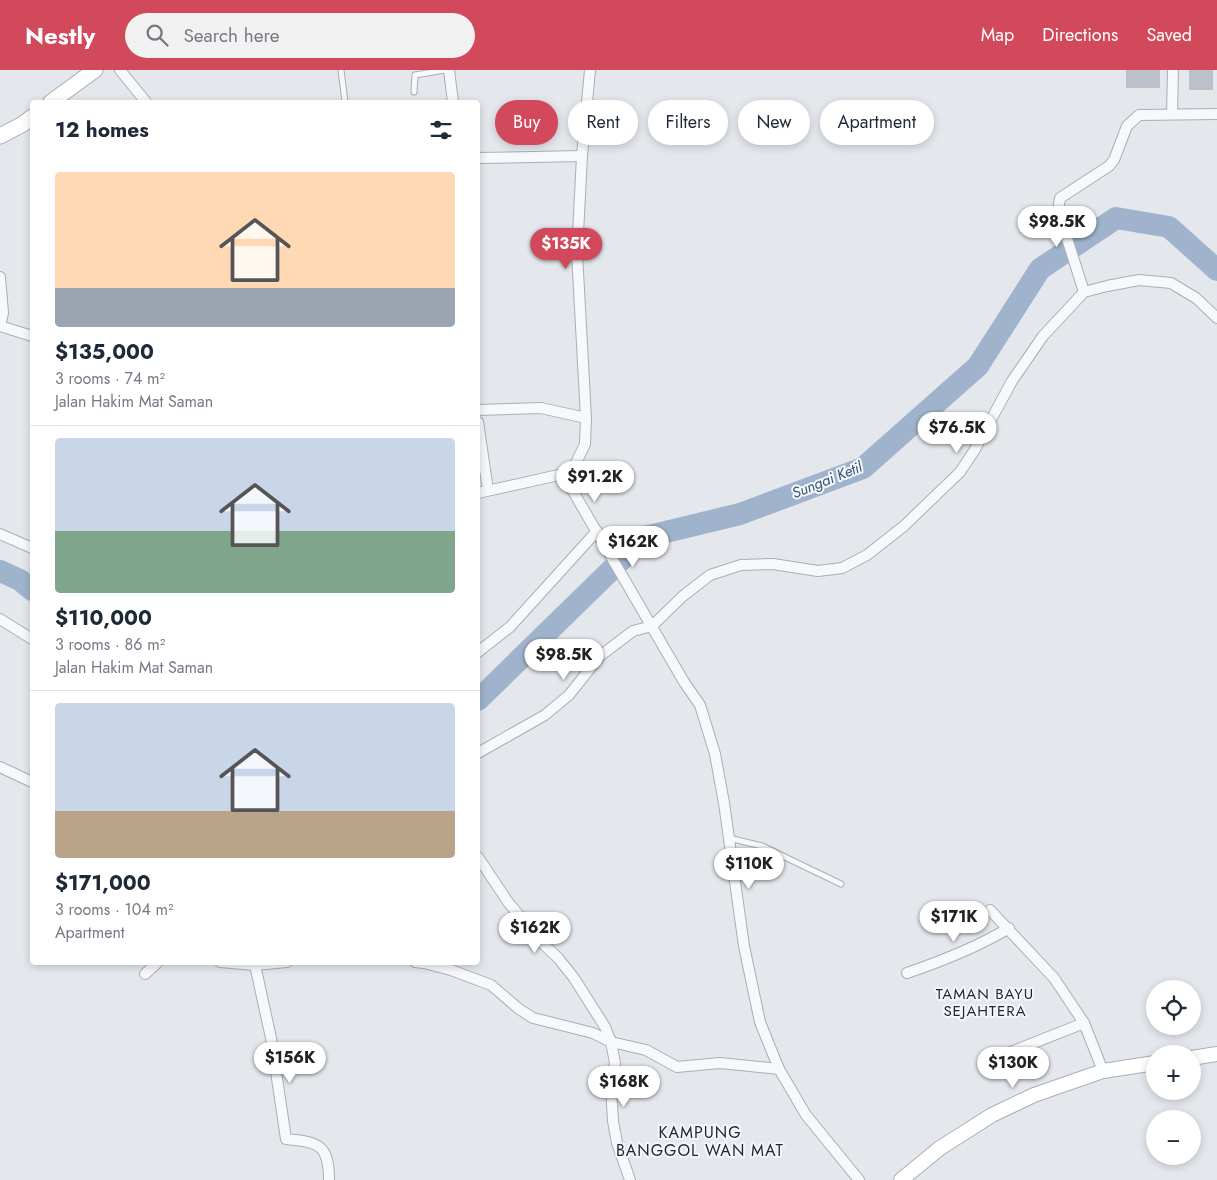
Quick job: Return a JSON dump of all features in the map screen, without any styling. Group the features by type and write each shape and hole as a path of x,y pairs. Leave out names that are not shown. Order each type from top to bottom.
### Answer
{"main road":[{"path":"54,100 95,70"},
{"path":"0,136 30,117"},
{"path":"1201,1057 1217,1054"},
{"path":"900,1180 940,1148 992,1115 1034,1095 1103,1071 1146,1064"}],"street":[{"path":"120,70 144,100"},
{"path":"447,70 453,100"},
{"path":"480,492 563,474 576,463 585,444 586,418 577,252 582,156 590,70"},
{"path":"1172,114 1173,70"},
{"path":"1084,292 1058,210 1060,198 1109,166 1114,160 1127,126 1139,114 1217,114"},
{"path":"480,158 582,156"},
{"path":"0,277 4,313 0,325 30,335"},
{"path":"480,752 545,715 568,695 600,656 633,631 652,626 710,575 741,565 773,564 818,571 842,568 867,555 904,526 960,472 974,451 1012,381 1043,336 1084,292 1139,280 1171,283 1196,298 1217,318"},
{"path":"480,410 541,408 586,418"},
{"path":"480,436 488,490"},
{"path":"563,474 684,682 700,706 709,730 716,761 744,946 760,1022 779,1068 806,1115 859,1180"},
{"path":"480,650 510,627 597,531"},
{"path":"0,534 30,547"},
{"path":"0,619 30,638"},
{"path":"0,767 30,781"},
{"path":"480,860 508,902 574,978 606,1027 615,1062 611,1087 613,1121 617,1143 630,1180"},
{"path":"990,910 1054,978 1084,1023 1103,1071"},
{"path":"907,974 990,940 1009,928"},
{"path":"145,974 155,965"},
{"path":"255,965 271,1038 286,1138 302,1140 319,1146 328,1157 329,1180"},
{"path":"432,965 491,985 518,1009 533,1018 593,1033 611,1042 646,1050 677,1067 720,1063 779,1068"},
{"path":"983,1064 1084,1023"}],"lane":[{"path":"341,70 345,100"},
{"path":"414,92 415,75 447,70"},
{"path":"729,838 762,846 841,884"}],"building":[{"path":"1126,70 1160,70 1160,88 1126,88"},
{"path":"1189,70 1213,70 1213,90 1189,90"}],"waterway":[{"name":"Sungai Ketil","path":"480,698 645,537 740,514 863,468 978,366 1040,269 1116,218 1169,227 1217,270"},
{"name":"Sungai Ketil","path":"0,571 20,580 30,588"}],"district":[{"name":"TAMAN BAYU SEJAHTERA","path":"985,1002"},
{"name":"KAMPUNG BANGGOL WAN MAT","path":"700,1141"}]}
